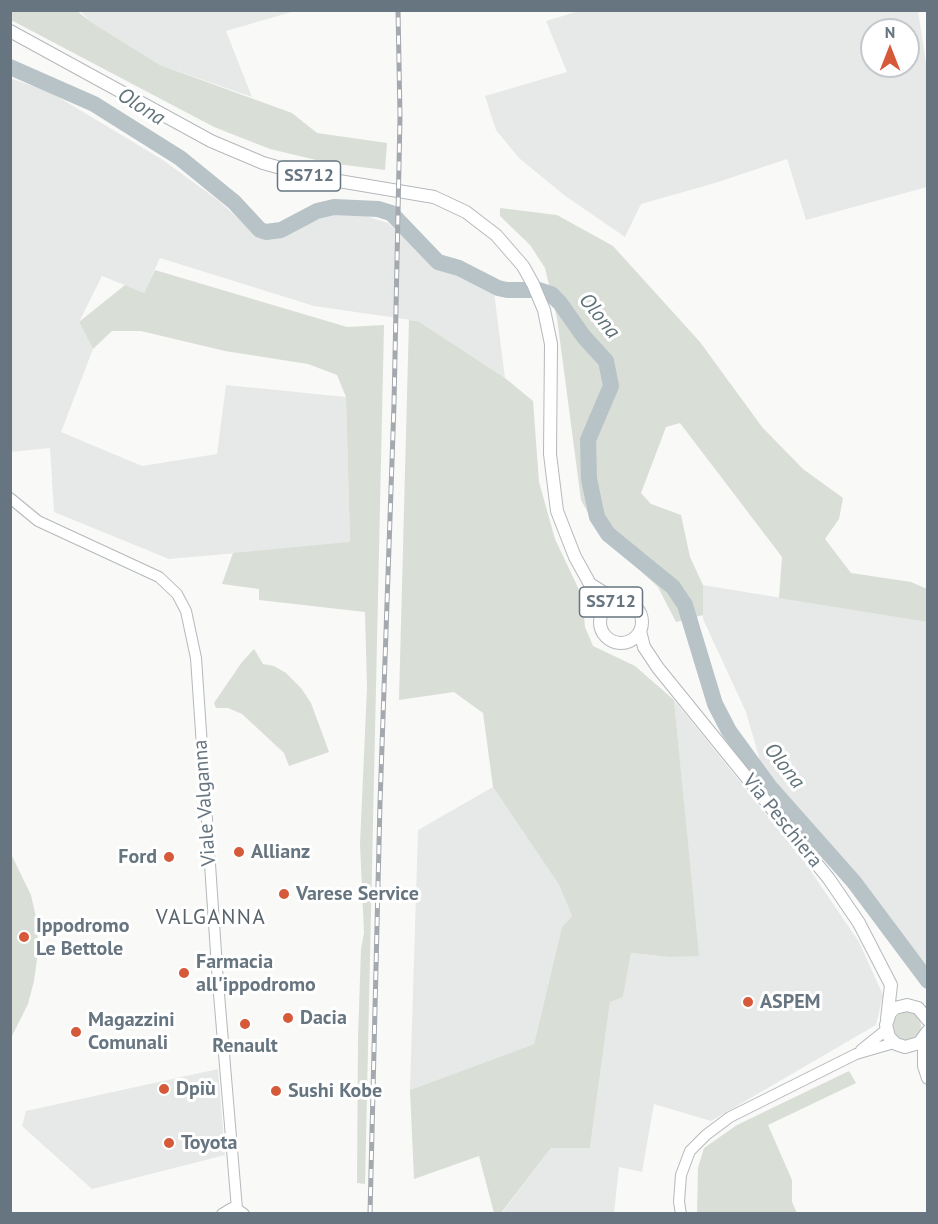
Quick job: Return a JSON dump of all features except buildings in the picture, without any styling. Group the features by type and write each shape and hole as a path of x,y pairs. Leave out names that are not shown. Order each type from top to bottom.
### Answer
{"main road":[{"name":"Via Peschiera","path":"10,31 211,141 263,163 309,176 421,194 457,207 476,218 496,235 529,276 544,310 549,333 550,454 557,511 575,557 590,584 600,616 601,629 604,635 638,652 658,668"},
{"name":"Viale Valganna","path":"10,498 38,520 159,577 177,594 186,611 196,658 218,982 240,1211"},
{"name":"Via Peschiera","path":"590,584 617,601 623,600 634,605 640,612 642,624 640,631 644,647 658,668 829,879 859,923 891,985 922,1012"},
{"name":"SS712","path":"600,616 607,606 617,601"},
{"name":"SS712","path":"616,643 630,641 640,631"},
{"path":"891,985 886,1025 896,1044 926,1072"},
{"name":"Via Peschiera","path":"886,1025 895,1008 901,1005 922,1012"},
{"path":"856,1054 886,1025"},
{"path":"681,1214 679,1202 681,1175 690,1151 706,1134 730,1117 856,1054 896,1044 913,1047 926,1035"},
{"path":"926,1035 926,1072"},
{"path":"222,1214 227,1210 240,1211"}],"shaded area":[{"path":"10,11 77,11 160,65 292,113 317,133 387,143 385,170 329,163 270,149 214,127 11,20"},
{"path":"80,11 295,11 226,31 252,97 160,65 91,22"},
{"path":"579,11 918,11 919,18 860,18 860,78 920,78 920,24 928,76 927,187 806,220 787,159 641,204 625,237 564,195 519,158 496,130 485,96 567,72 546,21"},
{"path":"10,78 50,92 163,160 219,201 255,234 282,236 323,217 353,212 388,223 436,265 494,292 505,378 418,321 314,306 160,258 144,293 102,276 79,322 93,349 61,432 142,466 217,454 226,385 346,397 350,543 169,559 54,512 50,448 11,452"},
{"path":"500,208 557,215 613,246 700,342 762,427 803,469 843,498 839,519 825,539 851,573 911,582 927,589 927,622 779,598 782,557 680,423 666,427 641,493 651,504 681,515 690,557 703,585 703,615 676,622 658,587 599,533 581,500 557,318 545,268 530,245 500,216"},
{"path":"155,270 347,327 384,325 365,1184 357,1183 358,1038 361,949 364,933 360,844 367,688 365,612 259,600 259,589 222,584 233,553 350,542 346,397 337,375 308,364 225,351 141,331 112,331 93,349 79,322 125,285 144,293"},
{"path":"409,320 418,321 505,378 533,401 539,482 555,539 582,596 585,627 593,646 635,666 674,700 699,956 669,957 631,953 623,997 610,1002 590,1148 551,1148 501,1213 494,1213 479,1156 414,1179 410,1090 534,1044 562,927 572,916 559,885 493,787 483,713 454,692 399,700"},
{"path":"703,585 927,622 927,970 893,922 763,771 746,712 703,619"},
{"path":"254,649 263,664 274,666 286,673 301,688 311,703 329,752 289,766 284,753 242,714 228,708 216,708 214,703 242,662"},
{"path":"674,700 804,861 859,942 883,995 876,1025 711,1121 654,1104 642,1172 619,1167 614,1213 501,1214 551,1148 590,1148 610,1002 623,997 631,953 669,957 698,955"},
{"path":"493,787 559,885 572,916 562,927 534,1044 410,1090 418,830"},
{"name":"Ippodromo Le Bettole","path":"11,854 31,895 37,922 38,952 28,1004 11,1038"},
{"path":"907,1012 917,1016 921,1026 917,1036 907,1040 897,1036 893,1026 897,1016"},
{"path":"218,1069 225,1155 92,1189 22,1126 26,1111"},
{"path":"849,1071 856,1083 768,1125 792,1180 792,1202 797,1213 697,1213 698,1168 704,1148 737,1125"}],"waterway":[{"name":"Olona","path":"10,67 94,104 180,158 234,202 260,230 266,232 281,230 317,211 334,207 378,209 391,213 438,262 459,268 498,288 539,290 551,294 606,361 611,386 588,440 589,479 597,517 608,534 673,587 685,605 715,704 729,731 769,786 854,882 928,981"}],"railway":[{"path":"370,1214 380,803 394,404 400,117 398,10"}],"place":[{"name":"Allianz","path":"239,852"},
{"name":"Ford","path":"169,857"},
{"name":"Varese Service","path":"284,894"},
{"name":"Ippodromo Le Bettole","path":"24,937"},
{"name":"Farmacia all'ippodromo","path":"184,973"},
{"name":"ASPEM","path":"748,1002"},
{"name":"Dacia","path":"288,1018"},
{"name":"Renault","path":"245,1024"},
{"name":"Magazzini Comunali","path":"76,1032"},
{"name":"Dpiù","path":"164,1089"},
{"name":"Sushi Kobe","path":"276,1091"},
{"name":"Toyota","path":"169,1143"}],"district":[{"name":"VALGANNA","path":"211,918"}]}
